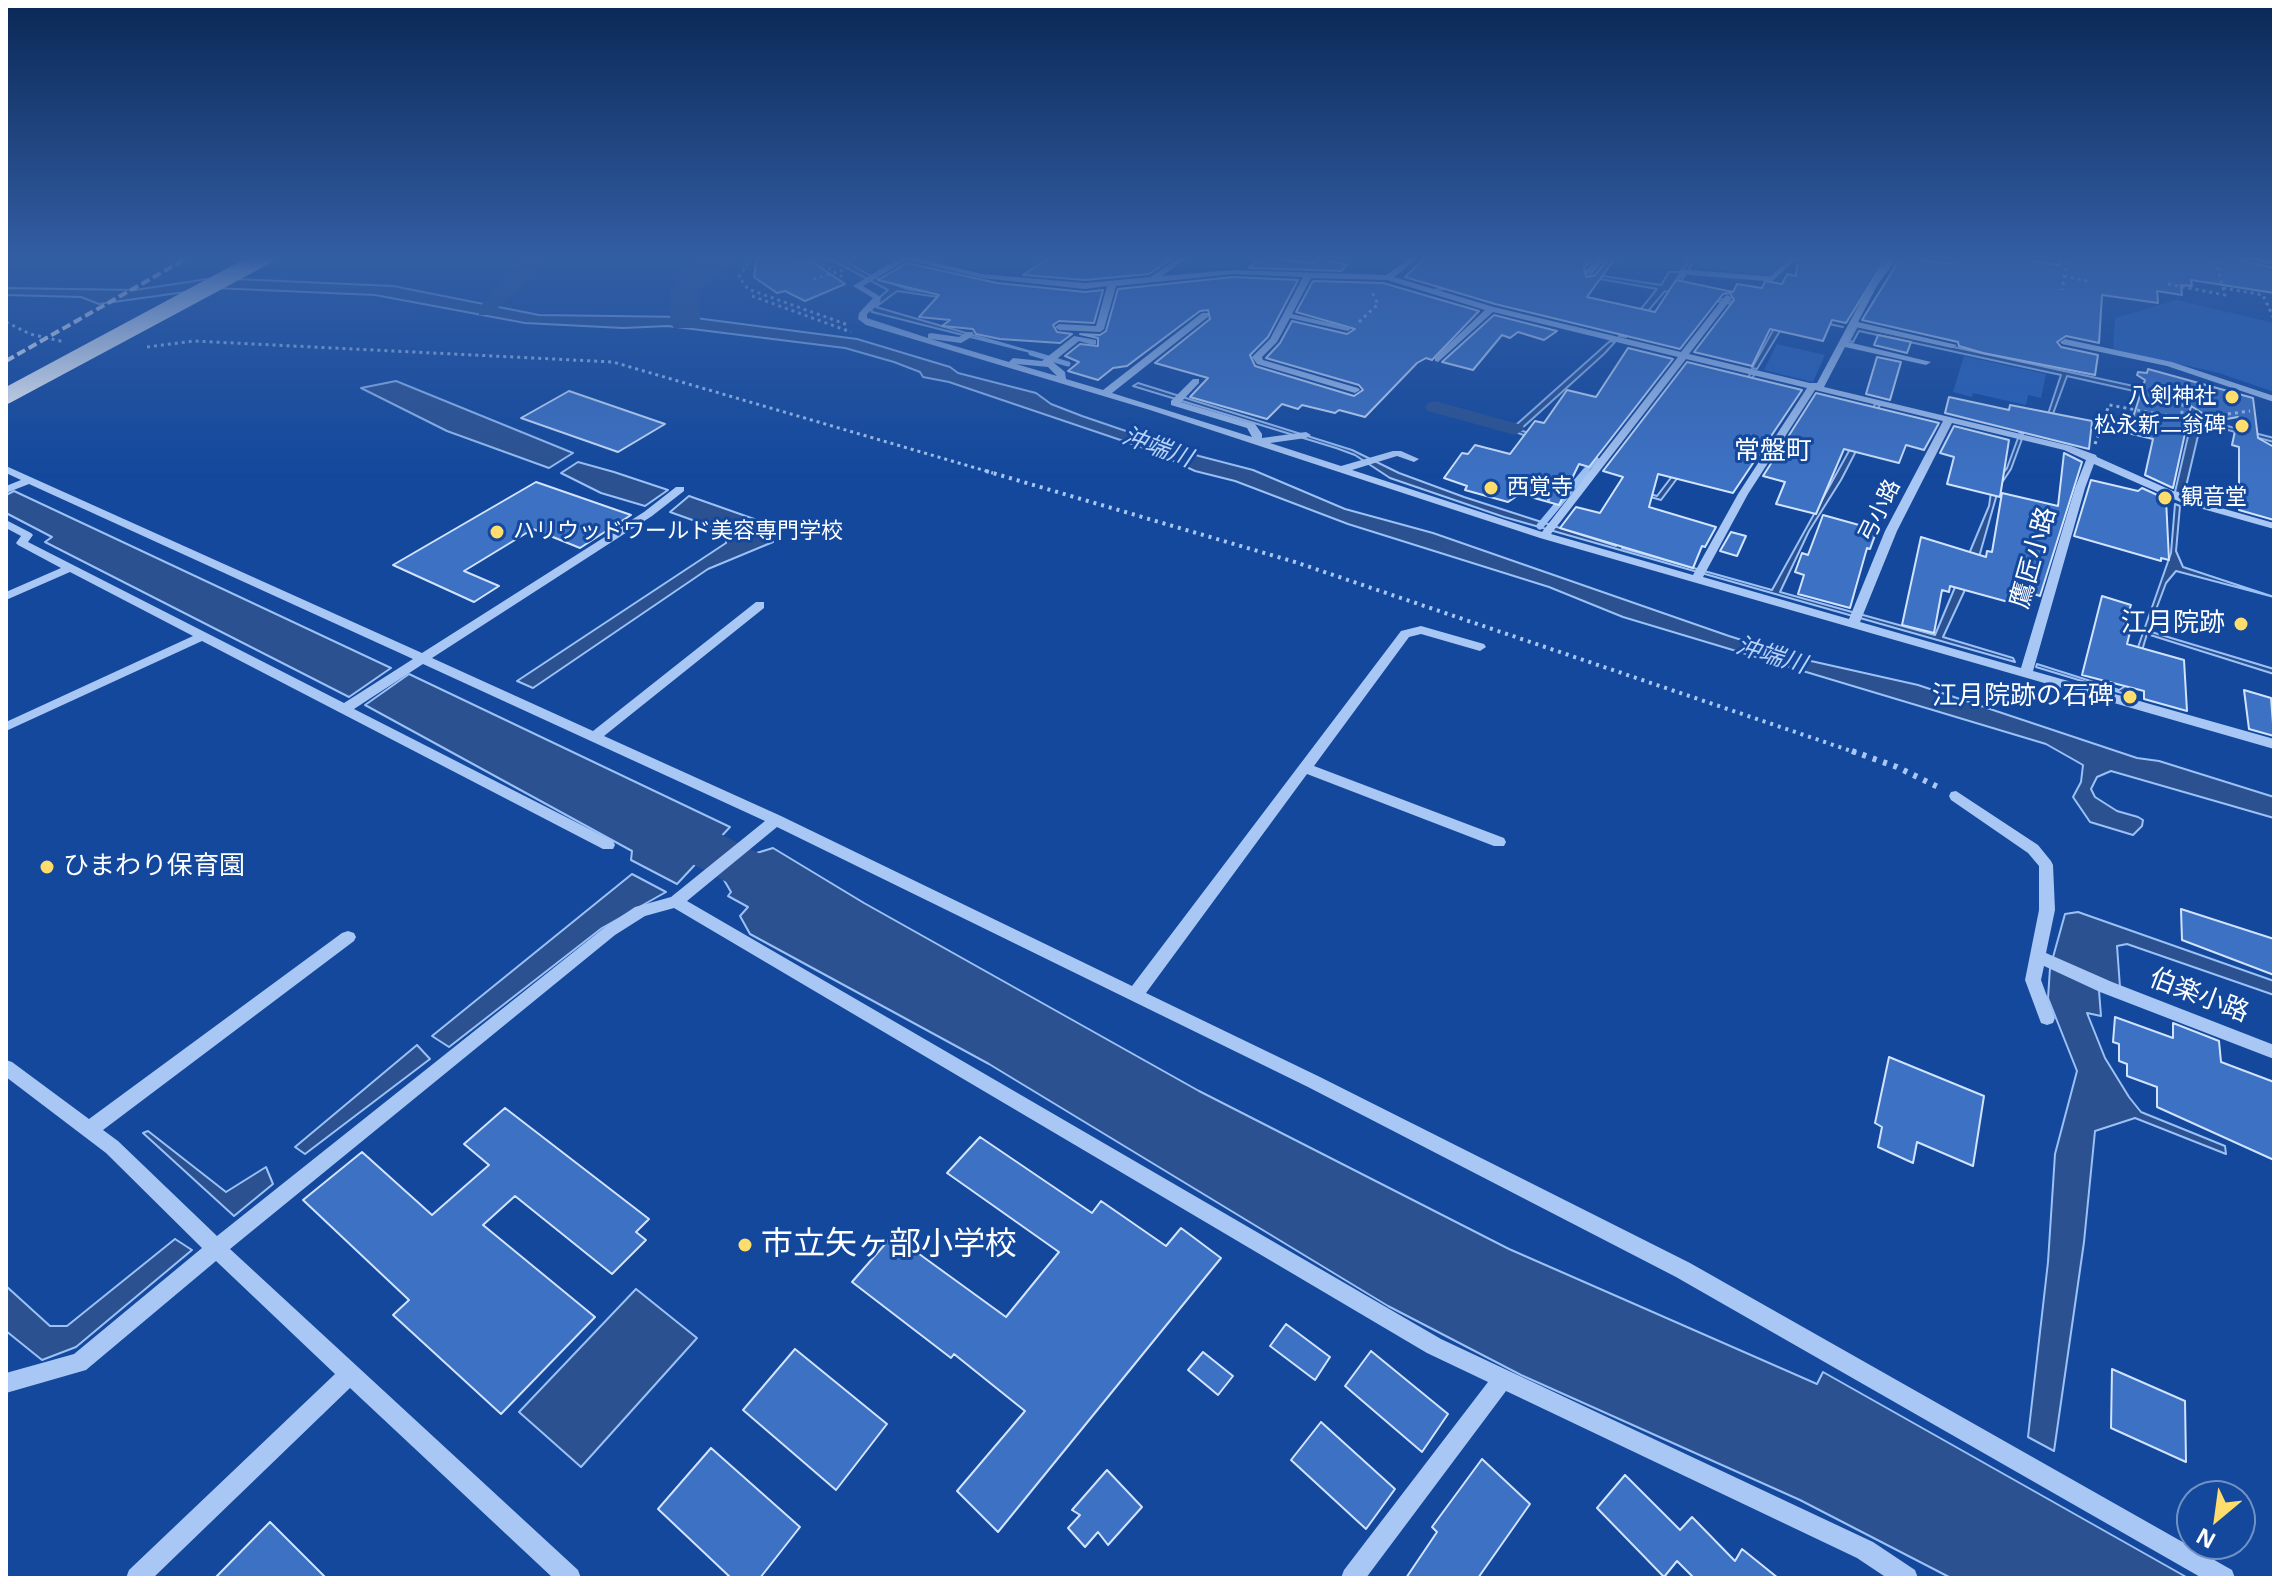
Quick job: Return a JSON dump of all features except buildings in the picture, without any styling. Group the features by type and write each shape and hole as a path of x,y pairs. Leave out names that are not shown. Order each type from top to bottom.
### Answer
{"highway":[{"path":"6,396 127,331"}],"street":[{"path":"894,331 1105,393 1342,469 1429,501 1699,573 2027,667 2274,744"},
{"path":"1105,393 1185,331"},
{"path":"1278,331 1257,357 1260,362 1355,390"},
{"path":"1438,359 1468,331"},
{"path":"1583,331 2019,436 2092,457 2189,502 2274,526"},
{"path":"1547,531 1589,470 1705,331"},
{"path":"1699,573 1817,385 1847,345 1853,331"},
{"path":"1880,331 1952,345"},
{"path":"911,337 967,336"},
{"path":"1004,364 1048,360 1077,338 1093,342"},
{"path":"2065,342 2210,376 2274,399"},
{"path":"1847,345 1926,362"},
{"path":"1048,360 1062,374 1061,380"},
{"path":"1196,381 1174,403 1251,426 1257,434 1257,442"},
{"name":"弓小路","path":"1854,619 1891,531 1949,419"},
{"path":"1257,442 1301,436"},
{"path":"1342,469 1397,453 1414,459"},
{"name":"鷹匠小路","path":"2027,667 2092,457"},
{"path":"6,469 776,820 1314,1082 1683,1270 2224,1578"},
{"path":"6,490 29,480"},
{"path":"345,708 648,514 680,489"},
{"path":"6,523 27,535 22,543 6,550"},
{"path":"22,543 608,845"},
{"path":"6,596 70,568"},
{"path":"594,737 760,605"},
{"path":"1134,996 1405,634 1421,630 1480,647"},
{"path":"6,727 203,636"},
{"path":"1305,768 1499,842"},
{"path":"1956,796 2033,849 2046,865 2047,910 2043,958 2033,980 2047,1018"},
{"path":"6,1383 79,1363 216,1248 610,931 640,911 676,902 776,820"},
{"path":"676,902 1434,1346 1865,1550 1907,1578"},
{"path":"90,1129 348,937"},
{"name":"伯楽小路","path":"2043,958 2106,987 2274,1052"},
{"path":"6,1067 90,1129 570,1578"},
{"path":"137,1578 349,1374"},
{"path":"1352,1578 1502,1380"}],"path":[{"path":"24,331 77,343"},
{"path":"142,347 194,341 613,362 1295,562 1897,767 1956,796"},
{"path":"2184,419 2183,405 2194,402"},
{"path":"2092,457 2109,405 2201,425"},
{"path":"2228,414 2250,411"},
{"path":"1524,493 1552,500"}],"shaded area":[{"path":"2114,331 2274,331 2274,392 2219,373 2113,349"},
{"path":"1777,344 1825,355 1813,382 1764,370"},
{"path":"1964,356 2046,374 2041,398 2028,395 2026,405 1973,393 1972,397 1953,392"}],"water":[{"name":"沖端川","path":"708,331 795,331 857,339 950,367 958,373 1036,393 1051,404 1082,416 1199,456 1253,470 1345,509 1433,533 1729,636 1802,659 1918,685 2137,758 2159,761 2274,797 2274,818 2111,771 2097,777 2091,789 2095,797 2117,811 2143,820 2142,826 2133,835 2090,822 2073,797 2081,782 2083,765 2046,744 1623,617 1549,587 1348,524 1235,481 1195,471 1153,451 949,382 923,377 920,372 894,362 845,348"},
{"path":"947,331 959,331 1042,355"},
{"path":"1623,331 1631,331 1626,337 1619,336"},
{"path":"1773,331 1780,331 1757,369 1752,368"},
{"path":"1854,331 1880,331 2184,397 2199,406 2204,420 2274,438 2274,442 2201,423 2184,495 2175,492 2192,419 2183,402 2067,376 2051,419 2029,422 2023,434 2019,432 2024,421 2047,417 2061,375 1859,331 1853,342 1849,341"},
{"path":"1610,341 1615,342 1520,430 1598,459 1591,467 1548,444 1510,430 1510,425 1517,424"},
{"path":"1751,373 1755,374 1661,500 1647,496 1622,548 1772,590 1875,404 1880,405 1841,480 1809,531 1780,592 1935,635 1989,506 1992,486 2007,468 2018,438 2022,439 2011,469 1999,487 1977,564 1943,637 2013,658 2015,662 1504,517 1390,478 1355,455 1336,448 1133,386 1138,383 1352,450 1399,473 1464,497 1616,546 1643,492 1657,496"},
{"path":"396,381 573,453 549,468 447,431 361,388"},
{"path":"578,462 668,490 645,506 601,493 561,473"},
{"path":"14,491 391,668 349,697 45,542 52,537 6,513 6,495"},
{"path":"689,496 757,520 773,542 708,569 533,688 517,681 726,543 726,532 670,512"},
{"path":"2175,504 2180,506 2176,551 2183,567 2274,597 2176,571 2166,583 2148,631 2274,669 2274,674 2147,634 2130,690 2125,694 2036,667 2037,664 2119,690 2124,687 2171,553"},
{"path":"409,674 730,827 677,884 631,860 632,851 365,705"},
{"path":"773,848 864,903 1199,1091 1509,1249 1817,1384 1823,1372 2188,1578 1951,1578 1800,1500 1521,1375 1388,1306 989,1064 750,934 740,916 748,907 728,896 731,892 724,880 750,855"},
{"path":"632,874 666,892 602,928 449,1047 432,1036"},
{"path":"2078,912 2274,981 2274,995 2127,944 2117,946 2120,987 2098,978 2101,1016 2087,1013 2105,1058 2129,1097 2141,1112 2225,1146 2226,1154 2135,1118 2095,1131 2084,1242 2054,1451 2028,1437 2048,1262 2055,1154 2077,1071 2048,998 2050,968 2065,914"},
{"path":"417,1045 430,1059 305,1154 295,1147"},
{"path":"148,1131 226,1192 266,1167 273,1184 234,1216 143,1133"},
{"path":"175,1239 192,1250 76,1347 42,1360 6,1331 6,1286 50,1326 67,1326"},
{"path":"636,1289 697,1338 581,1467 519,1412"}],"waterway":[{"path":"1031,353 1068,364"},
{"path":"1435,407 1515,429"},
{"path":"1584,473 1596,459"},
{"path":"1540,526 1586,471"},
{"path":"652,821 800,897"}],"railway":[{"path":"6,361 59,331"}],"place":[{"name":"八剣神社","path":"2232,397"},
{"name":"松永新二翁碑","path":"2242,426"},
{"name":"西覚寺","path":"1491,488"},
{"name":"観音堂","path":"2165,498"},
{"name":"ハリウッドワールド美容専門学校","path":"497,532"},
{"name":"江月院跡","path":"2241,624"},
{"name":"江月院跡の石碑","path":"2130,697"},
{"name":"ひまわり保育園","path":"47,867"},
{"name":"市立矢ヶ部小学校","path":"745,1245"}],"district":[{"name":"常盤町","path":"1773,452"}]}
